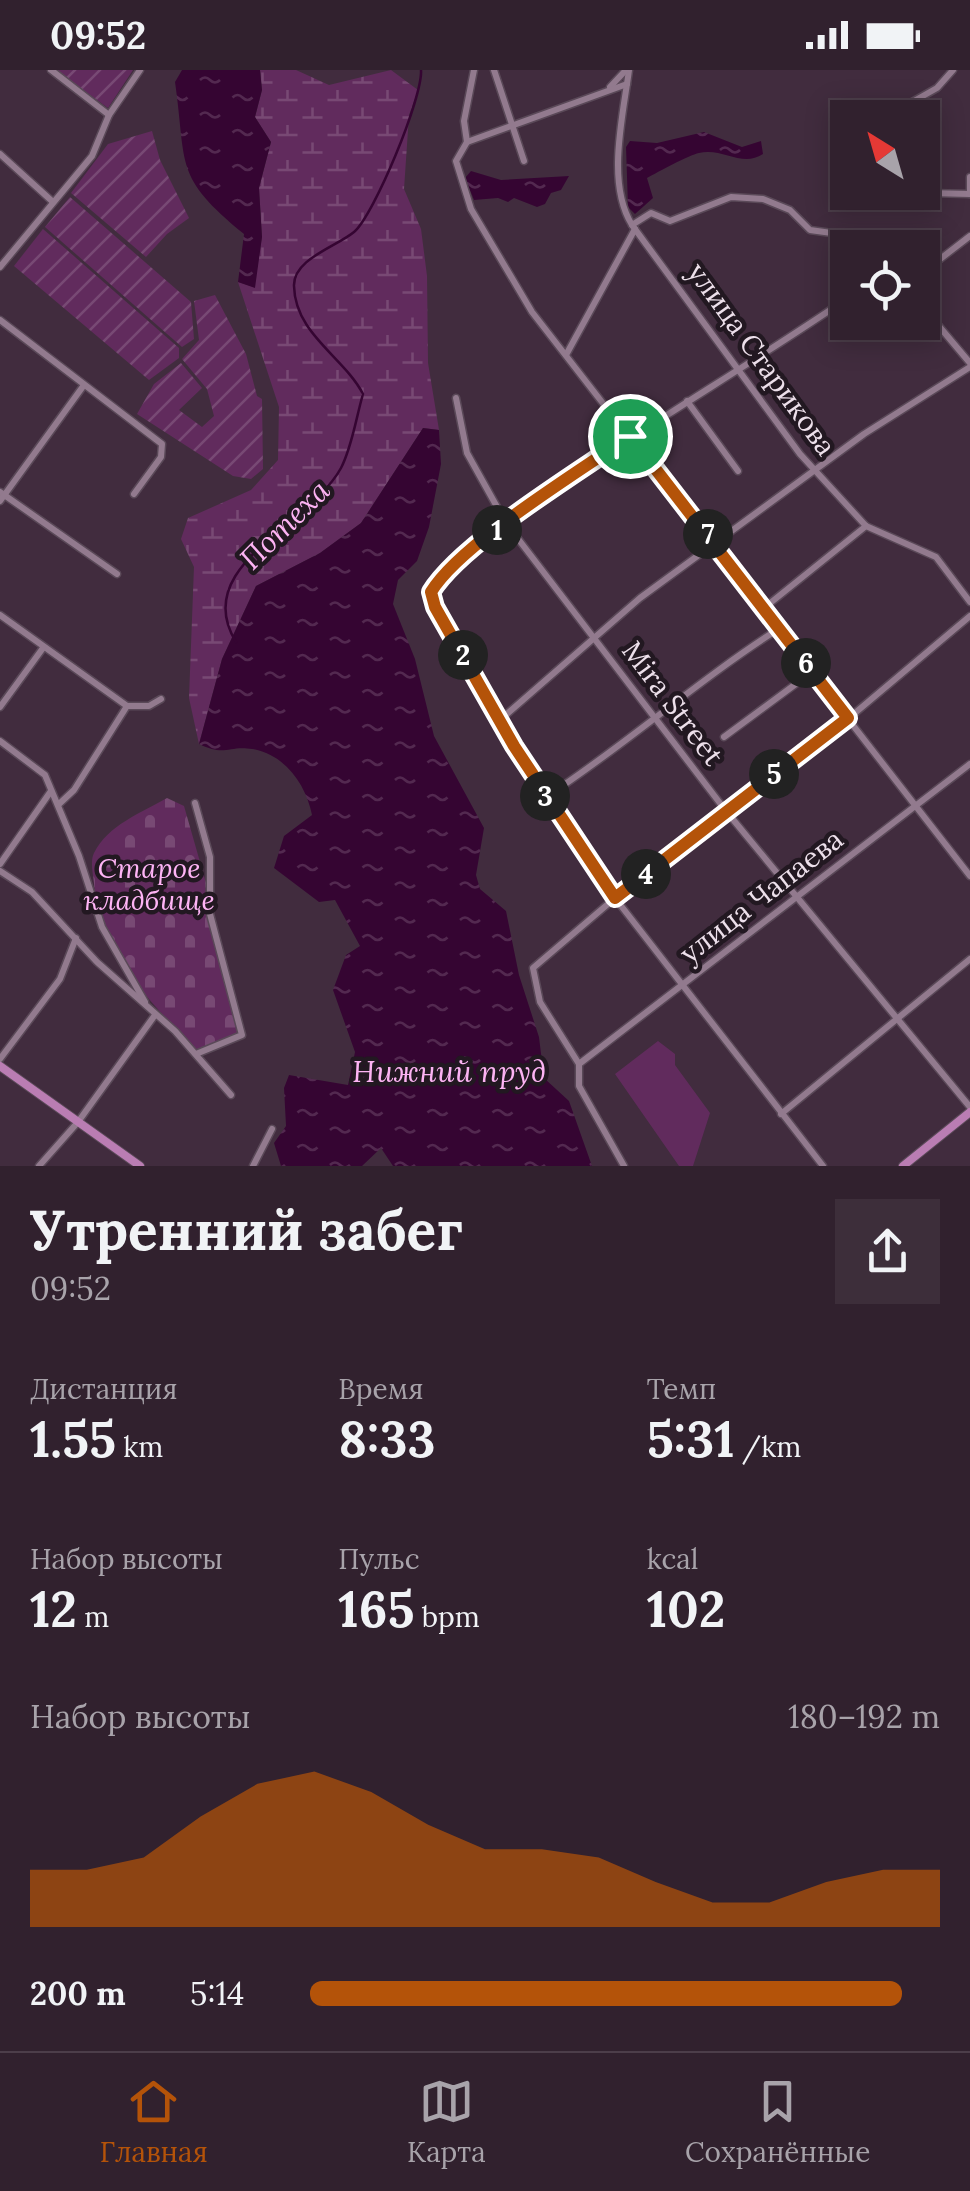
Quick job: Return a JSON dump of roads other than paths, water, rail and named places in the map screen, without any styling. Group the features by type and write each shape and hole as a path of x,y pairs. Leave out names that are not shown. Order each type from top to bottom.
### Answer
{"main road":[{"path":"0,1063 140,1166"},
{"path":"903,1166 970,1109"}],"street":[{"path":"51,70 110,115"},
{"path":"0,267 92,156 110,115 140,70"},
{"path":"467,142 464,121 474,70"},
{"path":"494,70 524,162"},
{"path":"610,88 628,70"},
{"name":"улица Старикова","path":"628,70 622,104 620,196 634,227 780,430 815,470 866,526 936,557 970,602"},
{"path":"916,100 937,88 953,70"},
{"path":"627,84 467,142 456,160 480,223 532,312 716,544 970,876"},
{"path":"0,154 54,202"},
{"path":"940,193 970,194 970,177"},
{"path":"566,354 634,227 651,213 670,221 741,196 776,203 810,230 830,233"},
{"path":"940,259 970,236"},
{"path":"824,1166 615,898 546,797 435,607 431,592 452,567 506,524 630,436 741,371 830,310"},
{"path":"0,320 162,444 160,457 134,494"},
{"path":"500,720 631,605 815,470 970,365 940,328"},
{"path":"84,385 2,496 117,574"},
{"name":"Mira Street","path":"456,398 468,453 506,524 726,810 970,1109"},
{"path":"687,401 738,471"},
{"path":"764,608 866,526"},
{"path":"0,616 127,706 149,706 162,699"},
{"path":"624,1166 578,1086 579,1064 540,1002 533,968 726,810 962,628 970,616"},
{"path":"546,797 656,719 715,670 780,628"},
{"path":"0,707 43,648"},
{"path":"724,737 812,672"},
{"path":"58,805 74,790 127,706"},
{"path":"0,741 41,770 58,805 102,927 148,1008"},
{"name":"улица Чапаева","path":"579,1064 970,764"},
{"path":"51,790 0,868 32,892 196,1054 213,1080 231,1096"},
{"path":"195,804 210,857 210,914 242,1035 196,1054"},
{"path":"0,1063 60,978 76,938"},
{"path":"781,1114 970,959"},
{"path":"39,1166 78,1122 155,1015"},
{"path":"253,1166 272,1129"}],"water":[{"path":"182,70 260,70 262,90 255,117 271,142 259,188 262,237 255,288 238,282 244,234 205,198 187,168 175,82"},
{"path":"704,132 742,147 761,141 763,154 747,159 707,152 681,160 647,178 653,198 635,214 628,207 626,147 630,141 657,143"},
{"path":"471,171 501,180 569,176 561,190 551,193 545,204 537,207 514,198 508,202 498,198 474,200 465,178"},
{"name":"Нижний пруд","path":"423,428 439,430 441,464 429,527 417,561 398,580 393,604 415,659 434,736 484,828 476,875 480,889 506,911 519,975 539,1037 544,1078 569,1101 592,1166 393,1166 381,1148 362,1166 281,1166 274,1143 286,1126 284,1088 289,1075 348,1085 355,1052 333,990 346,955 360,946 335,900 319,902 274,868 284,836 312,815 305,792 292,772 264,752 244,748 215,750 199,744 222,659 256,586 320,553 361,523"}],"waterway":[{"name":"Потеха","path":"236,642 226,615 228,591 241,568 326,488 341,468 363,394 311,332 296,303 296,277 308,261 354,232 363,221 406,129 421,70"}],"park label":[{"name":"Старое кладбище","path":"149,884"}]}
